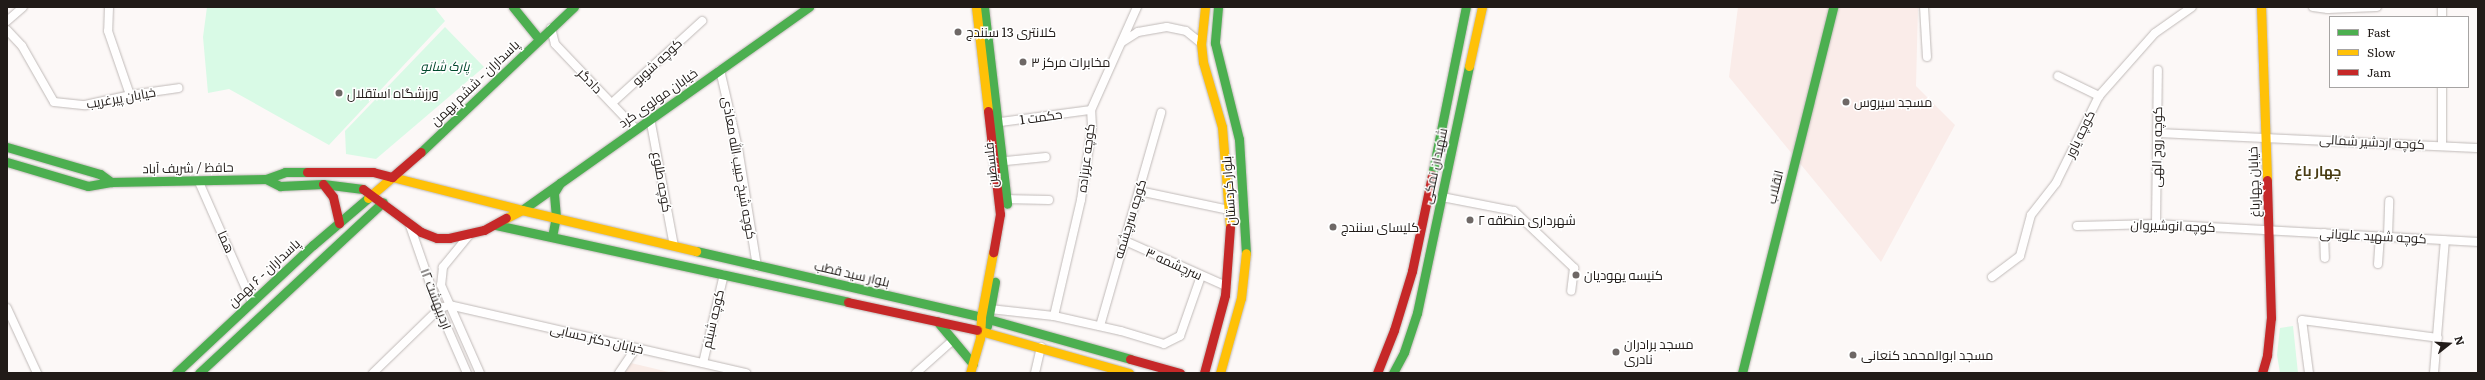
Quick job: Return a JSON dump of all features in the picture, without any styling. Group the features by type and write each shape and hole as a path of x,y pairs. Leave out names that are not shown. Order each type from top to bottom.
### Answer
{"main road":[{"path":"513,7 539,39"},
{"name":"پاسداران - ششم بهمن","path":"372,194 414,159 574,7"},
{"name":"خیابان مولوی کرد","path":"470,234 496,225 522,210 565,178 809,7"},
{"name":"فلسطین","path":"976,7 1000,161 1004,199 990,309 985,318"},
{"name":"فلسطین","path":"984,7 994,123"},
{"name":"بلوار کردستان","path":"1204,373 1218,324 1226,286 1230,253 1229,210 1222,127 1203,62 1200,43 1205,7"},
{"name":"بلوار کردستان","path":"1218,7 1215,27 1216,56 1232,105 1239,139 1246,250 1241,298 1220,373"},
{"name":"شهیدان نمکی","path":"1377,373 1390,340 1412,271 1466,7"},
{"name":"شهیدان نمکی","path":"1393,373 1404,352 1417,313 1482,7"},
{"name":"انقلاب","path":"1734,373 1825,7"},
{"name":"انقلاب","path":"1742,373 1833,7"},
{"name":"خیابان چهارباغ","path":"2262,7 2271,318 2267,355 2262,373"},
{"path":"7,147 100,174 110,182"},
{"name":"حافظ / شریف آباد","path":"7,162 88,186 110,182 199,182 266,179 285,172 373,172 522,210"},
{"path":"552,236 556,217 554,193 565,178"},
{"name":"حافظ / شریف آباد","path":"266,179 280,186 323,184 355,187 372,194 409,223 428,235 437,238 470,234"},
{"path":"323,184 333,197 339,223"},
{"name":"پاسداران - ۶ بهمن","path":"176,373 372,194"},
{"path":"1427,196 1442,197"},
{"name":"فلسطین","path":"985,318 1000,214 1004,199"},
{"path":"198,373 383,202"},
{"name":"بلوار سید قطب","path":"522,210 985,318 1177,372"},
{"path":"496,225 937,321 982,334 1041,347 1129,373"},
{"path":"971,369 982,334 985,318"},
{"path":"937,321 971,369"}],"street":[{"path":"7,21 23,7"},
{"path":"109,7 108,31 130,95"},
{"name":"کوچه عربزاده","path":"1054,316 1081,200 1092,127 1091,110 1137,7"},
{"path":"1924,7 1926,57"},
{"name":"کوچه یاور","path":"1992,277 2020,256 2031,215 2056,183 2099,96 2155,33 2192,7"},
{"path":"2313,7 2328,10 2377,7"},
{"name":"کوچه شوبو","path":"612,104 702,21"},
{"path":"1122,42 1138,32 1167,27 1186,30 1200,43"},
{"name":"دادگر","path":"551,28 555,44 636,129"},
{"name":"خیابان پیرغریب","path":"7,30 22,46 54,102 84,105 130,95 179,88"},
{"name":"کوچه شیخ حبیب الله معاذی","path":"720,70 738,148 757,266"},
{"name":"کوچه روح الهی","path":"2156,224 2158,70"},
{"path":"2058,76 2099,96"},
{"path":"2442,88 2442,145"},
{"name":"حکمت 1","path":"994,123 1091,110"},
{"name":"کوچه سرچشمه","path":"1100,326 1160,113"},
{"name":"کوچه طلوع","path":"650,118 674,246"},
{"name":"کوچه اردشیر شمالی","path":"2157,133 2442,145 2478,148"},
{"path":"1000,161 1046,157"},
{"name":"هما","path":"199,182 252,302"},
{"path":"1139,191 1229,210"},
{"path":"1442,197 1514,211 1574,268 1571,291"},
{"path":"1004,199 1049,200"},
{"path":"2378,264 2389,201"},
{"name":"۱۲ اردیبهشت","path":"409,223 439,309 466,373"},
{"name":"کوچه انوشیروان","path":"2077,226 2156,224 2268,230"},
{"name":"کوچه شهید علویانی","path":"2268,230 2478,242"},
{"path":"2324,233 2325,258"},
{"name":"۱۲ اردیبهشت","path":"470,234 443,267 441,284 480,373"},
{"name":"سرچشمه ۳","path":"1123,240 1226,286"},
{"path":"2434,373 2445,240"},
{"name":"کوچه شبنم","path":"703,363 724,274"},
{"path":"990,309 1054,316 1100,326 1164,344 1180,336 1201,276"},
{"path":"373,373 439,309 449,305"},
{"name":"خیابان دکتر حسابی","path":"449,305 746,373"},
{"path":"8,311 37,373"},
{"path":"2309,373 2302,320 2438,338"},
{"path":"916,373 952,341"},
{"path":"1035,373 1041,347"},
{"path":"619,373 636,348"}],"shaded area":[{"path":"1738,7 1918,7 1916,86 1955,125 1881,262 1729,77"},
{"path":"631,363 673,373 625,373"}],"green space":[{"path":"207,7 434,7 445,21 329,145 229,89 208,93 203,37"},
{"name":"پارک شانو","path":"445,27 484,67 376,159 346,154 345,131"},
{"path":"2293,326 2298,373 2280,373 2277,355 2280,328"}],"traffic: fast":[{"path":"513,7 539,39"},
{"path":"421,152 574,7"},
{"path":"522,210 809,7"},
{"path":"984,7 1007,204"},
{"path":"1218,7 1215,43 1239,139 1246,253"},
{"path":"1432,175 1466,7"},
{"path":"1742,373 1833,7"},
{"path":"1393,373 1404,352 1417,313 1469,66"},
{"path":"7,147 100,174 111,182"},
{"path":"7,162 88,186 111,182 266,179 285,172 307,172"},
{"path":"266,179 280,186 323,184 363,189"},
{"path":"552,237 556,217 554,193 560,183"},
{"path":"176,373 313,245 368,198"},
{"path":"199,373 383,202"},
{"path":"496,225 848,302"},
{"path":"696,251 981,317 1130,359"},
{"path":"987,326 995,282"},
{"path":"937,321 973,364"}],"traffic: slow":[{"path":"976,7 988,111"},
{"path":"1205,7 1201,43 1203,62 1222,127 1230,227"},
{"path":"1469,66 1482,7"},
{"path":"2261,7 2267,180"},
{"path":"368,198 392,177 522,210 506,218"},
{"path":"522,210 696,251"},
{"path":"970,373 980,338 981,317 993,252"},
{"path":"1220,373 1241,298 1246,253"},
{"path":"977,330 1129,373"}],"traffic: jam":[{"path":"988,111 1000,214 993,252"},
{"path":"307,172 373,172 392,177 421,152"},
{"path":"1377,373 1394,330 1412,271 1432,175"},
{"path":"2262,373 2267,355 2271,318 2267,180"},
{"path":"323,184 333,197 339,223"},
{"path":"363,189 421,232 437,238 449,238 484,230 506,218"},
{"path":"1204,373 1225,295 1230,227"},
{"path":"848,302 977,330"},
{"path":"1130,359 1180,373"}],"place":[{"name":"کلانتری 13 سنندج","path":"958,32"},
{"name":"مخابرات مرکز ۳","path":"1023,62"},
{"name":"ورزشگاه استقلال","path":"339,93"},
{"name":"مسجد سیروس","path":"1846,102"},
{"name":"شهرداری منطقه ۲","path":"1470,220"},
{"name":"کلیسای سنندج","path":"1333,227"},
{"name":"کنیسه یهودیان","path":"1576,275"},
{"name":"مسجد برادران نادری","path":"1616,352"},
{"name":"مسجد ابوالمحمد کنعانی","path":"1853,355"}],"district":[{"name":"چهار باغ","path":"2318,170"}]}
